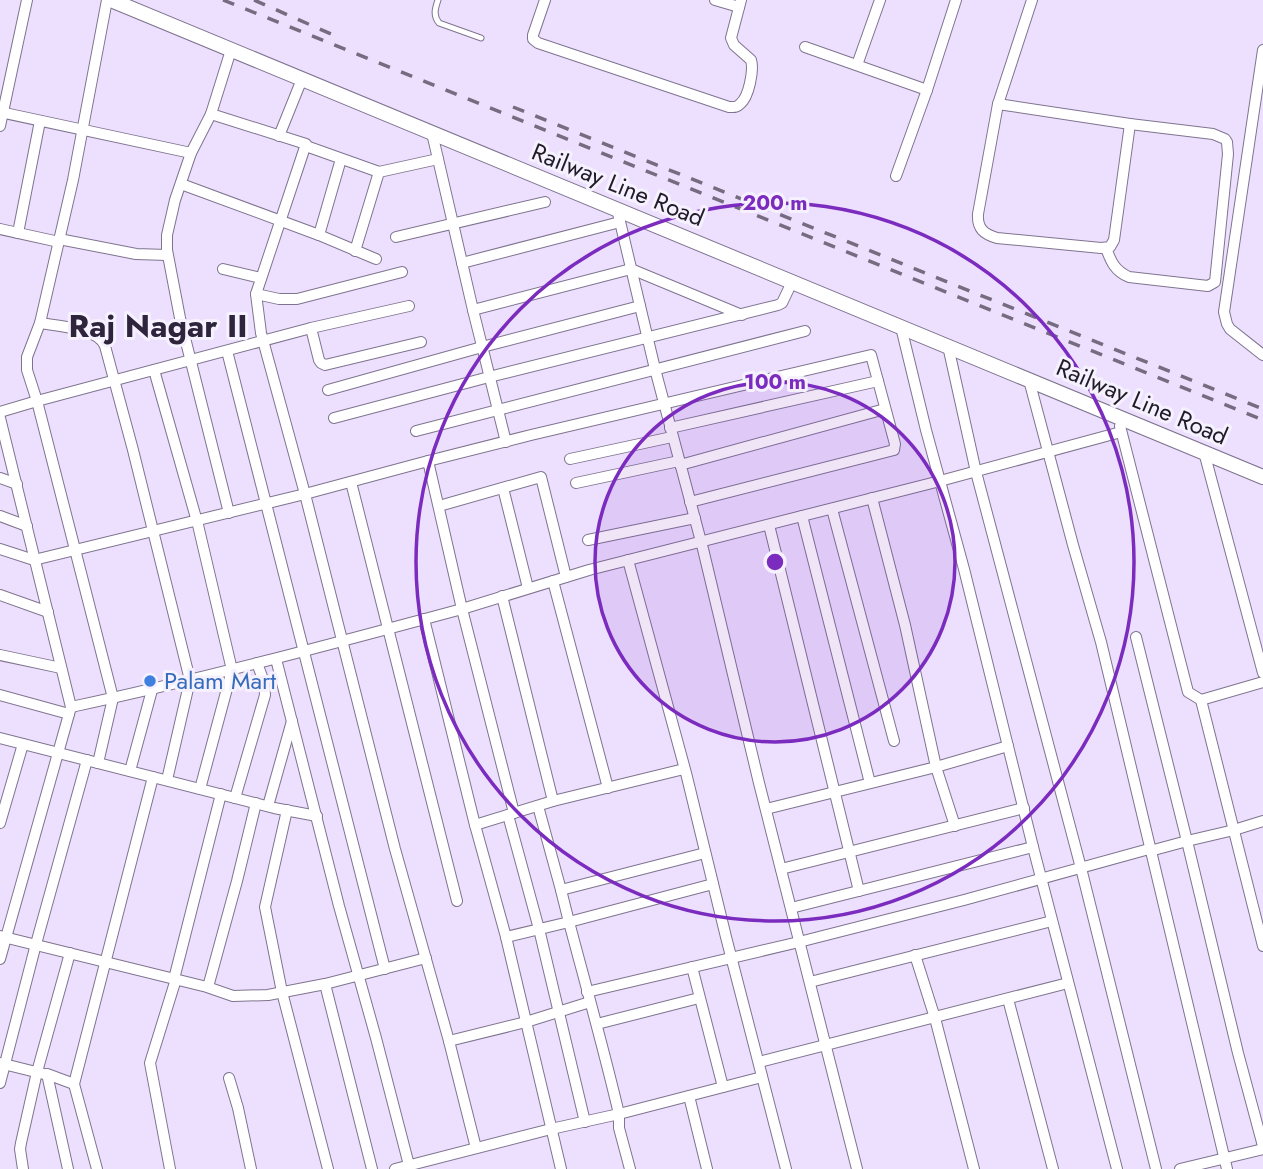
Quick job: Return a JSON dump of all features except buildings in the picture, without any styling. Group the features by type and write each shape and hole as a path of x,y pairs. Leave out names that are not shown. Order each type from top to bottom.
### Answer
{"street":[{"path":"0,126 27,0"},
{"path":"0,1083 2,1064 36,944 113,698 26,363 40,323 59,241 109,0"},
{"name":"Railway Line Road","path":"109,0 432,133 619,216 792,282 1263,477"},
{"path":"545,0 533,35 533,39 538,43 729,107 737,107 744,99 753,71 749,56 732,42 731,35 740,4 715,0"},
{"path":"857,65 880,0"},
{"path":"896,176 956,0"},
{"path":"1032,0 998,104 978,214 980,228 984,233 997,238 1106,248 1112,245 1130,124"},
{"path":"805,47 927,90"},
{"path":"229,513 180,318 167,255 167,235 191,153 211,114 231,50"},
{"path":"1263,50 1224,312 1230,329 1263,355"},
{"path":"279,136 302,79"},
{"path":"998,104 1213,134 1227,142 1215,282 1208,286 1129,277 1117,271 1106,248"},
{"path":"1,112 191,153"},
{"path":"211,114 306,144 379,172 438,159"},
{"path":"18,233 40,121"},
{"path":"432,133 472,310 506,442"},
{"path":"306,146 256,294 264,341 341,642 476,1148"},
{"path":"319,234 341,159"},
{"path":"355,251 379,172"},
{"path":"181,184 319,234 376,259"},
{"path":"396,237 545,202"},
{"path":"462,263 619,216 655,369 695,518 857,1169"},
{"path":"0,229 136,254 167,255"},
{"path":"223,269 261,278"},
{"path":"472,310 631,269 741,315"},
{"path":"256,294 279,299 297,299 402,272"},
{"path":"334,418 782,303 792,282"},
{"path":"0,412 310,328 410,306"},
{"path":"328,390 640,306"},
{"path":"40,323 90,332 99,337 105,346 190,680 167,780"},
{"path":"901,327 1117,1169"},
{"path":"310,328 319,360 325,365 421,342"},
{"path":"416,431 805,331"},
{"path":"947,346 976,471 1081,868 1156,1169"},
{"path":"227,351 385,969"},
{"path":"0,549 34,560 506,442 869,354 872,356 895,444 894,450 690,502"},
{"path":"154,370 196,521 232,670 200,789"},
{"path":"1029,380 1101,642 1226,1164"},
{"path":"570,459 878,381"},
{"path":"576,483 680,463 885,409"},
{"path":"1117,416 1188,692 1201,700 1263,682"},
{"path":"0,418 70,710 3,936 0,959"},
{"path":"0,695 70,710 341,642 628,560 1121,432"},
{"path":"1204,452 1263,673"},
{"path":"428,461 584,1122"},
{"path":"439,506 541,477 566,577"},
{"path":"0,478 17,484"},
{"path":"351,482 457,901"},
{"path":"503,488 528,588"},
{"path":"872,498 905,625 936,768 956,826"},
{"path":"832,509 894,741"},
{"path":"0,516 27,526"},
{"path":"802,516 870,783"},
{"path":"588,540 695,518"},
{"path":"769,525 859,891"},
{"path":"628,560 786,1169"},
{"path":"553,581 608,788"},
{"path":"0,595 48,612"},
{"path":"502,596 553,801"},
{"path":"424,619 506,937 561,1169"},
{"path":"1136,637 1263,1147 1226,1164 1180,1169"},
{"path":"0,655 61,668"},
{"path":"276,659 410,1168"},
{"path":"235,798 265,695 264,682 257,663"},
{"path":"130,771 152,690"},
{"path":"1201,700 1263,946"},
{"path":"268,806 292,721"},
{"path":"0,738 235,798 317,816"},
{"path":"0,823 23,744"},
{"path":"766,809 936,768 1008,746"},
{"path":"475,825 553,801 684,769"},
{"path":"97,1169 75,1084 153,777"},
{"path":"170,1169 150,1063 175,979 221,794"},
{"path":"208,988 256,803"},
{"path":"538,806 597,1024 630,1169"},
{"path":"781,869 1024,808"},
{"path":"287,810 265,907 282,992 328,1169"},
{"path":"449,1041 559,1012 589,997 692,967 964,900 1263,821"},
{"path":"791,908 1033,847"},
{"path":"561,890 705,853"},
{"path":"506,937 713,884"},
{"path":"810,982 1052,921"},
{"path":"3,936 233,996 268,995 324,984 425,958"},
{"path":"23,1169 21,1143 42,1073 70,953"},
{"path":"915,956 935,1017 974,1169"},
{"path":"692,967 723,1087"},
{"path":"759,1062 1068,983"},
{"path":"324,984 372,1169"},
{"path":"597,1024 699,998"},
{"path":"1008,999 1053,1169"},
{"path":"2,1064 75,1084"},
{"path":"42,1073 68,1169"},
{"path":"395,1169 410,1168 476,1148 762,1077"},
{"path":"229,1078 251,1169"},
{"path":"689,1096 707,1169"}],"lane":[{"path":"438,0 434,13 439,23 481,38"}],"railway":[{"path":"223,0 1263,420"},
{"path":"254,0 331,34"},
{"path":"513,107 1263,409"}],"place":[{"name":"Palam Mart","path":"150,681"}],"district":[{"name":"Raj Nagar II","path":"158,326"}]}
